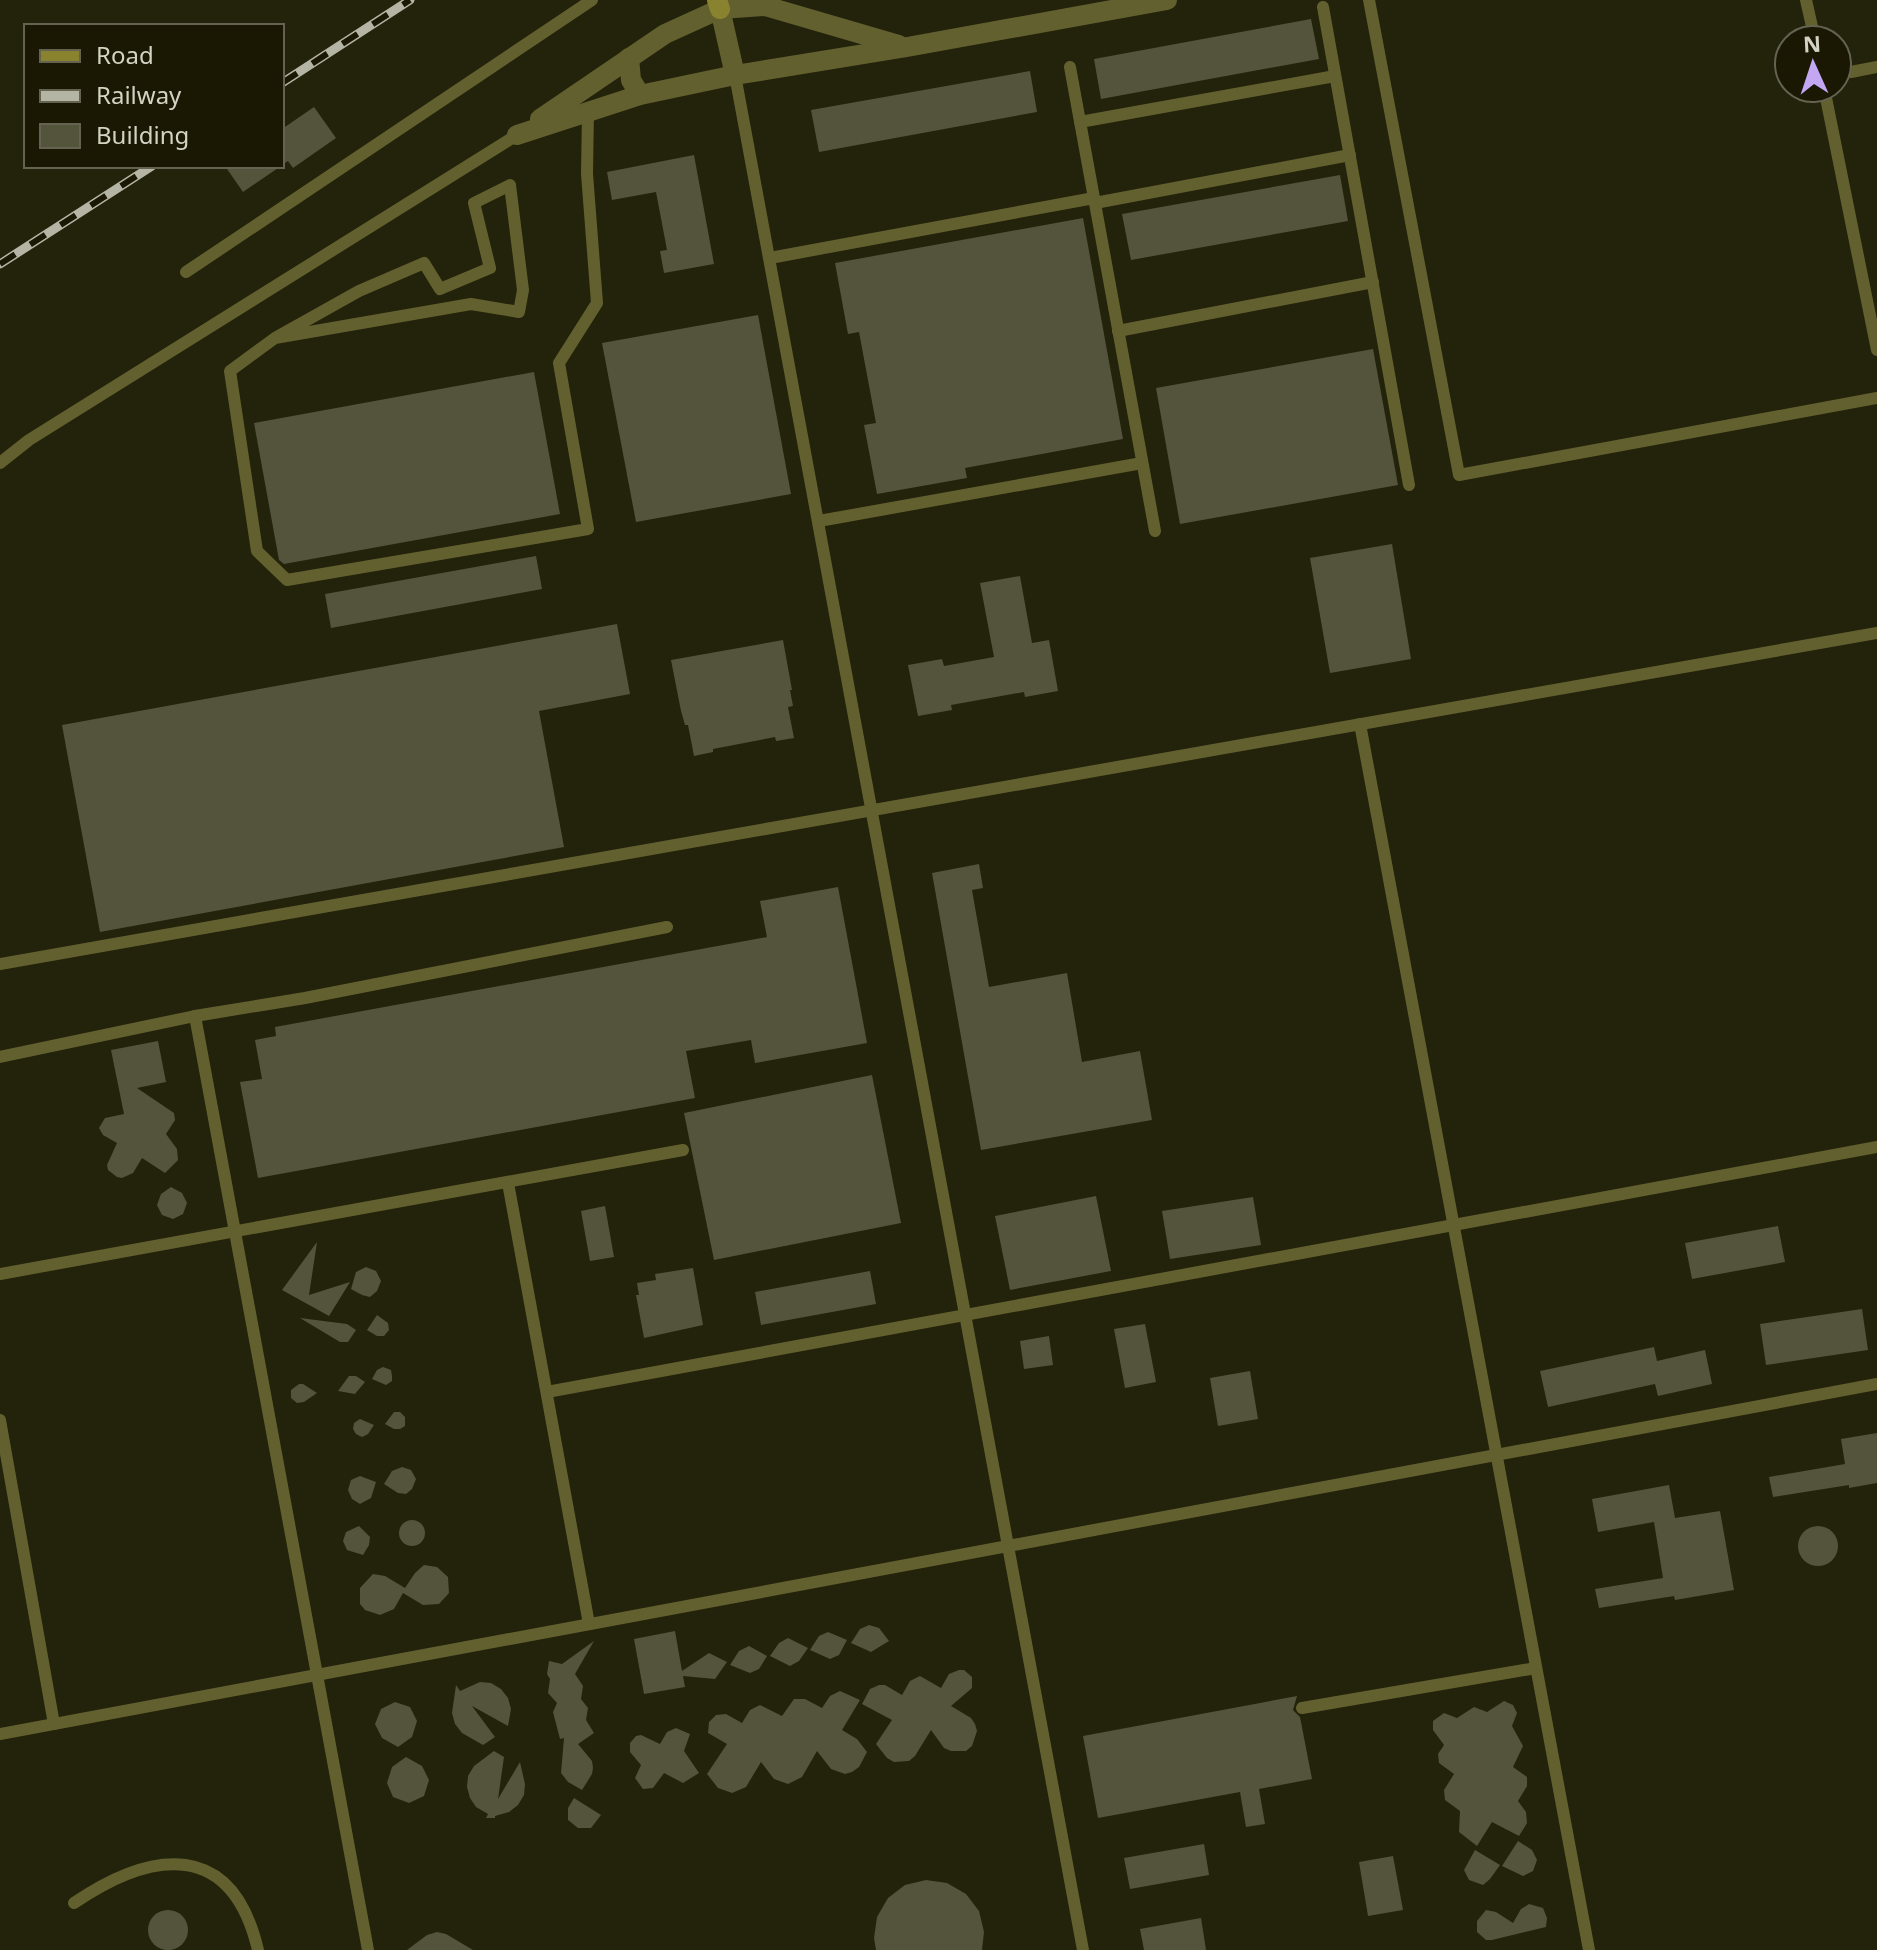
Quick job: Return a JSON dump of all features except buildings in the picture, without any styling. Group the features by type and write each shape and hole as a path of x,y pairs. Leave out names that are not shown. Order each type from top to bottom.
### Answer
{"street":[{"path":"517,135 640,95 735,75 1167,0"},
{"path":"517,135 665,34 719,4 765,6 907,47"},
{"path":"719,4 735,75"},
{"path":"629,58 631,80 640,95"},
{"path":"588,110 596,80"}],"lane":[{"path":"186,272 592,0"},
{"path":"1369,0 1459,475 1877,398"},
{"path":"1806,0 1811,24"},
{"path":"1323,7 1409,485"},
{"path":"1070,67 1155,531"},
{"path":"1853,72 1877,67"},
{"path":"735,75 1083,1950"},
{"path":"1080,122 1335,76"},
{"path":"1828,104 1871,292 1877,350"},
{"path":"275,338 471,304 519,312 523,290 510,185 474,203 490,268 440,289 424,263 359,291 275,338 230,371 257,551 287,580 588,529 559,363 597,303 587,174 588,110"},
{"path":"0,463 43,432 517,135"},
{"path":"770,258 1350,155"},
{"path":"1118,331 1373,282"},
{"path":"819,521 1142,463"},
{"path":"0,964 1877,633"},
{"path":"1360,724 1589,1950"},
{"path":"0,1057 195,1016 305,998 667,927"},
{"path":"195,1016 368,1950"},
{"path":"547,1392 1877,1147"},
{"path":"0,1274 683,1150"},
{"path":"508,1183 589,1624"},
{"path":"0,1734 1877,1384"},
{"path":"0,1420 54,1724"},
{"path":"1302,1708 1536,1668"},
{"path":"74,1903 119,1876 156,1866 190,1864 217,1877 236,1897 255,1936 258,1950"}],"railway":[{"path":"284,82 410,0"},
{"path":"0,264 149,168"}]}
